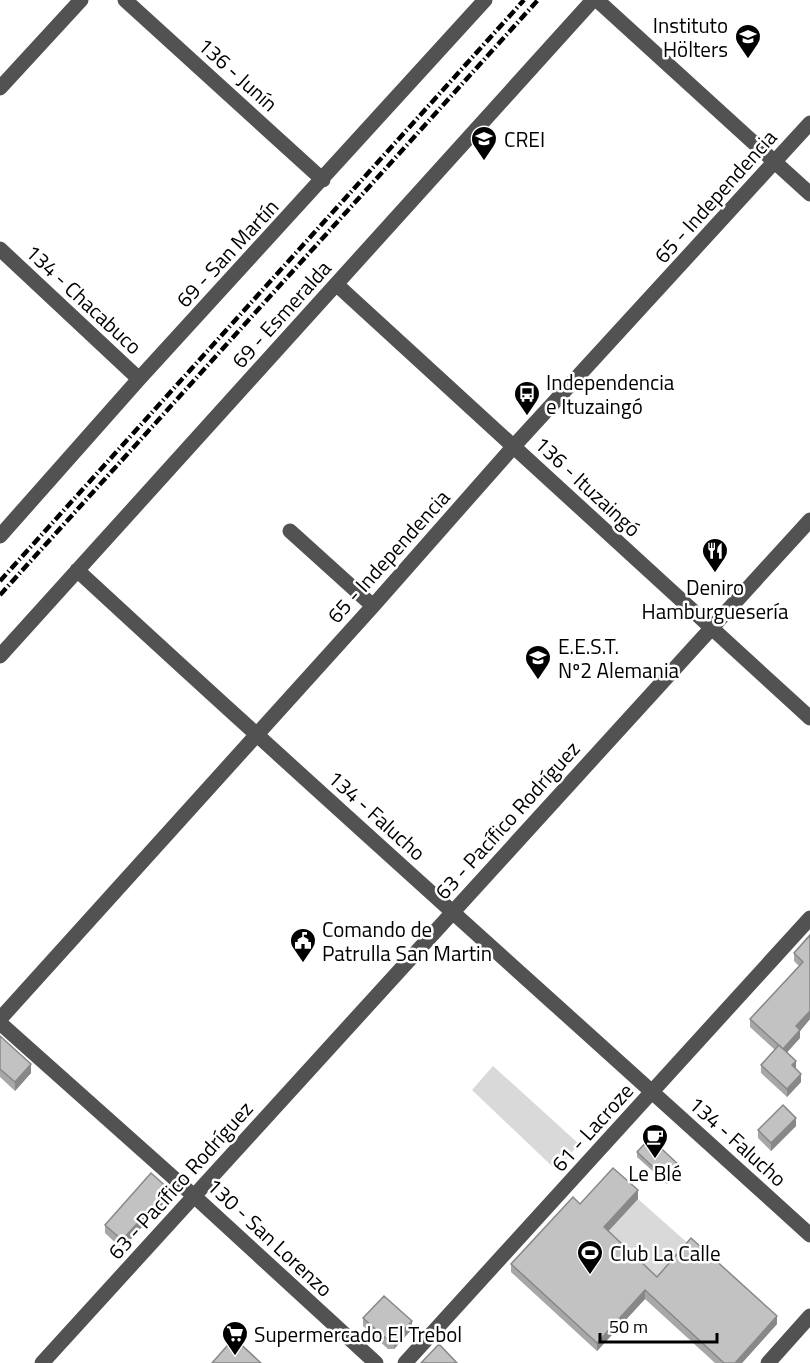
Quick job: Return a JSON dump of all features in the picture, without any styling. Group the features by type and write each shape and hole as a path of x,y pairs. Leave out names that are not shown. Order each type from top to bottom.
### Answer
{"street":[{"path":"0,88 81,0"},
{"name":"136 - Junín","path":"125,0 323,180"},
{"name":"69 - San Martín","path":"0,536 139,379 485,0"},
{"name":"69 - Esmeralda","path":"0,656 592,0"},
{"path":"597,0 810,194"},
{"name":"65 - Independencia","path":"0,1021 373,606 513,446 810,123"},
{"name":"134 - Chacabuco","path":"0,249 139,379"},
{"name":"136 - Ituzaingó","path":"336,284 810,718"},
{"name":"63 - Pacífico Rodríguez","path":"42,1363 810,520"},
{"path":"290,531 373,606"},
{"name":"134 - Falucho","path":"77,570 255,735 810,1235"},
{"name":"61 - Lacroze","path":"405,1363 810,918"},
{"name":"130 - San Lorenzo","path":"0,1021 376,1363"},
{"path":"768,1363 810,1316"}],"shaded area":[{"path":"493,1066 579,1144 556,1170 472,1090"},
{"name":"Club La Calle","path":"638,1199 691,1246 597,1351 511,1272 573,1205 604,1235"}],"building":[{"path":"810,935 810,1011 796,1026 800,1030 783,1049 750,1019 803,962 794,953"},
{"path":"0,1036 31,1064 15,1082 0,1069"},
{"path":"779,1045 796,1061 792,1065 801,1074 787,1089 761,1065"},
{"path":"783,1105 796,1118 771,1143 758,1130"},
{"name":"Le Blé","path":"650,1138 680,1166 667,1180 637,1152"},
{"path":"613,1168 638,1190 604,1227 657,1277 691,1238 777,1316 735,1363 724,1363 645,1290 597,1343 511,1264 573,1197 580,1204"},
{"path":"151,1173 169,1189 122,1240 105,1225"},
{"path":"384,1296 412,1321 394,1340 388,1340 363,1318"},
{"path":"234,1338 261,1363 212,1363"},
{"path":"439,1344 457,1363 421,1363"}],"railway":[{"path":"0,581 524,0"},
{"path":"0,595 538,0"}],"place":[{"name":"Instituto Hölters","path":"748,60"},
{"name":"CREI","path":"484,162"},
{"name":"Independencia e Ituzaingó","path":"527,417"},
{"name":"Deniro Hamburguesería","path":"715,574"},
{"name":"E.E.S.T. Nº2 Alemania","path":"538,681"},
{"name":"Comando de Patrulla San Martin","path":"303,964"},
{"name":"Le Blé","path":"655,1160"},
{"name":"Club La Calle","path":"590,1276"},
{"name":"Supermercado El Trebol","path":"235,1357"}]}
